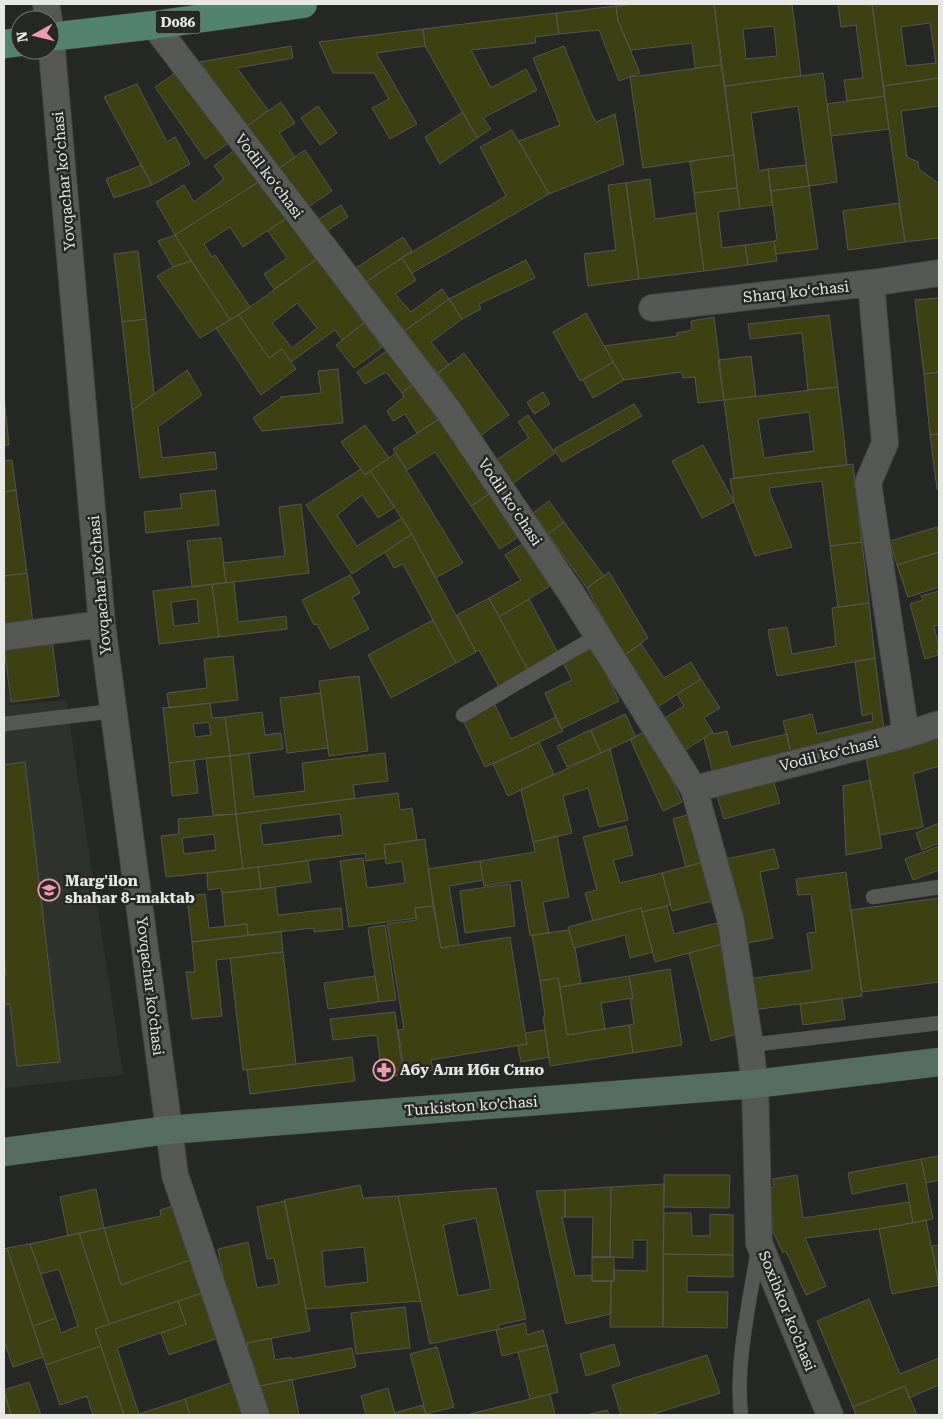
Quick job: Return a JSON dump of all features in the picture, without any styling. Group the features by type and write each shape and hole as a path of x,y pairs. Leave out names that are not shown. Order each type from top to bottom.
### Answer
{"main road":[{"name":"D086","path":"60,30 154,26 303,4"},
{"name":"Turkiston ko’chasi","path":"4,1152 168,1130 755,1084 939,1062"}],"street":[{"name":"Vodil koʻchasi","path":"154,26 448,410 571,593 694,789 906,735 939,724"},
{"name":"Yovqachar koʻchasi","path":"53,60 102,624 174,1175 256,1415"},
{"name":"Sharq koʻchasi","path":"652,308 871,283 939,273"},
{"path":"871,283 885,442 868,483 906,735"},
{"path":"4,637 102,624"},
{"name":"Soxibkor ko'chasi","path":"694,789 731,922 750,1045 755,1084 759,1243 830,1415"}],"lane":[{"path":"463,714 597,636"},
{"path":"4,724 114,711"},
{"path":"873,896 939,887"},
{"path":"750,1045 939,1023"},
{"path":"741,1415 743,1342 759,1243"}],"shaded area":[{"name":"Marg'ilon shahar 8-maktab","path":"4,659 10,705 66,700 123,1075 4,1088"}],"building":[{"path":"637,4 714,4 721,65 695,68 692,43 631,50 618,21 616,6"},
{"path":"714,4 792,4 801,76 725,86","holes":["774,26 777,56 746,59 743,29"]},
{"path":"838,4 872,4 885,96 847,101 844,80 863,78 856,25 841,27"},
{"path":"872,4 939,4 939,78 883,86","holes":["930,23 936,63 906,66 901,27"]},
{"path":"616,6 618,21 640,73 619,81 599,30 559,34 556,13"},
{"path":"556,13 559,34 535,37 536,43 471,50 491,88 526,69 537,90 483,118 491,129 477,138 425,46 423,29"},
{"path":"423,29 425,46 376,53 417,124 390,139 372,108 389,99 374,73 333,73 319,42"},
{"path":"291,46 293,58 237,68 268,110 247,126 200,62"},
{"path":"564,46 596,122 615,114 624,164 549,194 519,141 560,125 533,58"},
{"path":"721,65 734,155 643,168 630,77"},
{"path":"180,70 230,142 205,159 155,87"},
{"path":"823,73 837,182 809,186 798,106 751,113 759,171 768,169 772,205 740,209 725,86"},
{"path":"939,78 939,106 901,111 907,157 918,162 919,169 939,184 939,238 905,242 883,86"},
{"path":"137,84 167,142 175,137 190,164 152,185 104,97"},
{"path":"885,96 889,129 831,136 827,104"},
{"path":"281,102 295,123 279,133 295,157 278,169 247,126"},
{"path":"318,106 337,133 320,145 301,118"},
{"path":"463,112 477,138 440,164 425,137"},
{"path":"512,130 549,194 412,273 402,258 506,196 480,147"},
{"path":"235,150 260,181 175,235 156,202 184,185 194,202 224,179 214,166"},
{"path":"305,150 332,191 307,208 278,169"},
{"path":"734,155 737,188 694,193 690,161"},
{"path":"142,165 152,185 114,198 106,179"},
{"path":"806,165 809,186 771,191 768,169"},
{"path":"650,179 655,219 696,213 704,271 639,279 626,183"},
{"path":"260,181 288,217 243,247 230,227 204,244 212,257 215,255 250,307 230,320 175,235"},
{"path":"626,183 639,279 588,286 584,254 616,250 608,185"},
{"path":"809,186 818,249 776,254 774,241 777,240 771,191"},
{"path":"737,188 740,209 718,212 722,248 745,245 748,265 704,271 694,193"},
{"path":"899,203 905,242 848,250 843,211"},
{"path":"341,205 348,217 325,232 316,221"},
{"path":"288,217 317,259 274,289 264,274 287,258 268,231"},
{"path":"175,235 191,261 173,267 158,241"},
{"path":"403,237 412,251 363,284 353,270"},
{"path":"774,241 777,261 748,265 745,245"},
{"path":"138,251 146,319 122,322 114,254"},
{"path":"402,258 416,280 395,294 411,312 442,289 449,299 403,332 363,284"},
{"path":"317,259 364,323 342,340 335,330 291,362 282,349 269,358 239,315","holes":["297,303 317,328 292,348 272,323"]},
{"path":"526,260 535,278 479,304 481,309 462,319 449,299"},
{"path":"191,261 230,320 200,338 157,276 173,267"},
{"path":"939,298 939,372 924,374 915,300"},
{"path":"449,299 462,319 431,342 449,365 438,373 403,332"},
{"path":"586,313 613,362 580,381 553,332"},
{"path":"239,315 269,358 282,349 296,369 261,395 216,328"},
{"path":"829,315 838,387 808,390 802,333 750,339 748,324"},
{"path":"714,317 724,400 698,403 695,377 683,378 682,372 624,380 604,346 677,336 677,333 692,330 691,321"},
{"path":"146,319 154,394 132,410 122,322"},
{"path":"364,323 382,347 354,368 336,345"},
{"path":"391,348 414,383 402,393 386,372 365,384 357,372"},
{"path":"464,353 509,415 480,436 438,373"},
{"path":"751,356 756,396 724,400 718,360"},
{"path":"613,362 624,380 593,398 583,380"},
{"path":"338,369 343,423 262,431 253,418 280,397 321,393 318,371"},
{"path":"187,370 202,395 158,427 162,458 215,452 217,469 140,478 132,410"},
{"path":"939,372 939,434 930,435 924,374"},
{"path":"414,383 439,419 417,433 405,414 393,421 387,411 404,397 402,393"},
{"path":"838,387 847,465 734,478 724,400","holes":["809,412 814,451 764,458 758,419"]},
{"path":"543,392 550,404 534,414 527,402"},
{"path":"4,397 9,445 4,445"},
{"path":"634,404 642,416 562,462 554,449"},
{"path":"528,415 555,453 512,484 496,460 529,438 518,422"},
{"path":"439,419 489,494 471,506 435,452 407,470 393,449"},
{"path":"365,425 389,458 365,475 341,442"},
{"path":"939,434 939,489 937,489 930,435"},
{"path":"703,445 734,502 702,518 672,461"},
{"path":"396,453 463,563 435,578 412,534 370,471"},
{"path":"12,460 16,490 4,492 4,461"},
{"path":"853,464 862,542 830,546 822,481 769,488 792,547 755,556 734,502 730,479"},
{"path":"361,469 365,475 370,471 395,507 378,518 362,495 337,515 357,546 402,518 412,534 352,574 306,505"},
{"path":"16,490 27,573 4,576 4,492"},
{"path":"215,490 219,525 146,533 144,512 182,508 180,494"},
{"path":"489,494 518,537 500,549 471,506"},
{"path":"549,501 564,522 548,534 533,513"},
{"path":"301,504 309,573 226,583 223,563 285,556 279,507"},
{"path":"564,522 604,576 587,588 548,534"},
{"path":"937,527 939,552 897,565 890,541"},
{"path":"412,534 476,652 456,663 403,564 394,568 385,552"},
{"path":"221,538 226,583 192,587 187,541"},
{"path":"862,542 869,603 838,607 830,546"},
{"path":"522,544 550,586 499,617 489,598 521,580 505,555"},
{"path":"939,552 939,587 908,597 897,565"},
{"path":"609,572 648,638 623,656 587,588"},
{"path":"27,573 33,623 4,626 4,576"},
{"path":"350,575 360,593 352,597 369,629 330,649 317,624 314,625 302,600"},
{"path":"234,582 238,622 286,616 287,629 219,637 212,584"},
{"path":"212,584 219,637 159,644 153,591","holes":["197,599 199,623 174,626 171,602"]},
{"path":"939,591 939,625 934,626 939,649 937,650 938,655 925,659 910,604 923,600 921,596"},
{"path":"489,598 528,670 499,687 479,650 476,652 457,615"},
{"path":"529,599 557,651 528,670 499,617"},
{"path":"869,603 875,658 777,676 768,630 787,627 792,654 836,646 832,608"},
{"path":"433,620 456,663 391,698 368,655"},
{"path":"52,640 59,696 11,702 4,646"},
{"path":"641,644 664,678 691,662 701,679 656,708 623,656"},
{"path":"594,647 619,701 561,729 545,693 572,680 563,662"},
{"path":"233,656 238,700 169,708 167,693 207,688 204,659"},
{"path":"875,658 884,731 791,754 783,721 812,714 817,734 873,721 872,713 862,716 855,661"},
{"path":"359,676 368,751 329,756 319,681"},
{"path":"701,679 720,708 704,718 713,732 684,751 663,719 684,706 677,694"},
{"path":"321,693 328,748 287,753 280,698"},
{"path":"210,703 212,718 225,717 230,756 169,763 163,708","holes":["209,722 211,735 195,737 193,724"]},
{"path":"494,703 511,739 556,717 563,731 485,767 462,718"},
{"path":"262,712 265,735 281,733 283,749 230,756 225,717"},
{"path":"625,714 636,737 601,753 591,730"},
{"path":"590,730 601,753 567,767 557,746"},
{"path":"649,730 682,802 663,811 630,739"},
{"path":"727,731 731,747 787,734 791,754 713,773 704,738 713,732 714,734"},
{"path":"939,737 939,766 913,774 923,827 880,835 865,752"},
{"path":"539,742 554,774 508,796 493,764"},
{"path":"610,749 628,820 599,827 588,788 563,796 572,833 533,842 521,790"},
{"path":"249,753 254,797 305,791 302,763 385,753 388,781 353,785 355,798 236,814 230,756"},
{"path":"230,756 236,814 213,815 206,758"},
{"path":"194,760 198,793 172,796 169,763"},
{"path":"25,762 60,1062 17,1066 10,1004 4,1005 4,976 6,976 4,955 4,765"},
{"path":"773,780 780,803 724,819 717,796"},
{"path":"870,780 882,848 846,855 843,786"},
{"path":"398,793 400,810 412,808 417,840 384,845 386,858 366,861 365,853 243,869 236,814","holes":["340,814 343,835 263,845 260,824"]},
{"path":"694,813 707,861 686,867 673,819"},
{"path":"236,814 243,869 166,877 161,836 179,834 178,819","holes":["214,834 216,850 184,854 182,838"]},
{"path":"939,823 939,843 922,850 916,833"},
{"path":"626,826 633,855 613,860 620,883 662,873 671,905 642,912 641,908 593,921 585,893 597,890 583,837"},
{"path":"557,836 569,897 543,902 549,933 530,936 521,880 484,886 480,861 535,852 533,842"},
{"path":"425,839 433,906 415,908 416,918 349,927 340,861 363,858 367,888 405,883 402,861 386,864 384,845"},
{"path":"939,846 939,870 913,880 905,859"},
{"path":"774,849 779,868 760,872 773,938 743,944 726,859"},
{"path":"308,861 311,882 261,889 258,867"},
{"path":"480,861 483,880 449,886 459,945 441,948 428,869"},
{"path":"707,861 716,900 672,911 662,873"},
{"path":"258,867 261,889 222,893 221,888 208,890 207,873"},
{"path":"846,872 862,996 752,1010 748,979 812,970 807,933 816,932 811,894 798,895 796,879"},
{"path":"510,884 515,926 465,933 460,891"},
{"path":"275,887 278,915 341,908 343,929 314,932 314,928 248,935 247,924 225,926 222,893"},
{"path":"205,894 209,928 247,924 248,935 192,942 187,896"},
{"path":"939,898 939,982 862,992 851,910"},
{"path":"433,906 441,948 510,937 527,1044 431,1060 433,1070 405,1074 398,1030 404,1029 387,924 417,920 415,908"},
{"path":"667,906 674,934 717,923 723,944 655,962 642,912"},
{"path":"641,908 653,952 630,958 625,935 574,948 568,927"},
{"path":"385,925 396,1000 379,1002 368,928"},
{"path":"569,930 575,948 581,983 560,987 558,978 540,981 532,935"},
{"path":"281,932 283,952 216,960 222,1016 192,1019 186,972 195,972 192,942"},
{"path":"723,944 745,1032 711,1041 689,953"},
{"path":"283,952 296,1064 243,1070 230,958"},
{"path":"670,969 682,1045 633,1053 629,1025 634,1024 630,999 633,998 629,976"},
{"path":"375,976 379,1002 328,1009 324,983"},
{"path":"629,976 633,998 601,1003 605,1029 567,1035 560,987"},
{"path":"558,978 567,1035 629,1025 633,1053 550,1066 540,981"},
{"path":"842,998 845,1019 803,1025 800,1004"},
{"path":"395,1012 403,1075 382,1077 377,1035 333,1040 330,1019"},
{"path":"545,1030 549,1057 521,1062 518,1046 527,1044 525,1033"},
{"path":"352,1057 355,1081 250,1094 247,1070"},
{"path":"939,1156 939,1180 926,1183 921,1159"},
{"path":"921,1159 933,1219 913,1223 906,1183 852,1194 848,1173"},
{"path":"664,1175 730,1175 729,1208 664,1207"},
{"path":"797,1175 803,1218 909,1202 913,1223 805,1238 826,1286 806,1295 786,1251 783,1253 769,1223 759,1189 774,1187 773,1179"},
{"path":"664,1184 663,1327 610,1327 611,1281 614,1281 614,1270 647,1271 647,1240 633,1240 633,1258 610,1257 611,1187"},
{"path":"360,1185 363,1198 398,1196 421,1301 306,1309 284,1200","holes":["364,1247 368,1282 325,1287 322,1251"]},
{"path":"611,1187 610,1257 592,1257 593,1217 565,1217 565,1190"},
{"path":"496,1188 526,1319 498,1325 499,1329 430,1344 398,1196","holes":["476,1218 491,1289 458,1296 443,1225"]},
{"path":"96,1189 104,1228 68,1236 60,1197"},
{"path":"565,1190 565,1217 562,1217 575,1276 592,1275 592,1281 611,1281 611,1314 566,1324 536,1191"},
{"path":"285,1201 310,1331 237,1345 218,1249 248,1242 257,1288 279,1284 274,1258 267,1259 257,1207"},
{"path":"180,1204 198,1257 121,1285 104,1228 161,1216 160,1210"},
{"path":"664,1213 691,1213 692,1236 710,1236 710,1214 733,1215 733,1255 663,1254"},
{"path":"926,1220 939,1285 892,1294 879,1229"},
{"path":"104,1228 121,1285 198,1257 209,1291 109,1324 79,1233"},
{"path":"79,1233 109,1324 95,1329 101,1346 46,1365 33,1326 56,1318 61,1333 78,1326 59,1269 41,1274 30,1244"},
{"path":"30,1244 56,1318 33,1326 7,1248"},
{"path":"939,1245 939,1287 932,1246"},
{"path":"7,1248 43,1357 13,1367 4,1341 4,1249"},
{"path":"663,1254 733,1255 733,1277 687,1276 687,1292 728,1292 727,1328 663,1327"},
{"path":"592,1257 614,1257 614,1281 592,1281"},
{"path":"209,1291 224,1336 169,1355 161,1333 186,1324 178,1301"},
{"path":"869,1299 900,1374 939,1358 939,1385 909,1398 905,1386 853,1407 817,1321"},
{"path":"178,1301 186,1324 117,1348 139,1414 185,1399 190,1415 124,1415 95,1329"},
{"path":"405,1307 410,1348 356,1354 351,1313"},
{"path":"525,1323 527,1335 543,1330 547,1345 502,1356 496,1330"},
{"path":"271,1338 275,1360 352,1348 356,1367 256,1387 247,1343"},
{"path":"614,1344 620,1365 586,1376 580,1354"},
{"path":"547,1345 558,1392 530,1399 518,1352"},
{"path":"101,1346 124,1415 93,1415 87,1396 60,1405 46,1365"},
{"path":"437,1347 454,1407 426,1414 410,1354"},
{"path":"707,1355 720,1393 650,1415 621,1415 612,1385"},
{"path":"292,1379 299,1415 262,1415 256,1387"},
{"path":"238,1380 250,1415 190,1415 185,1399"},
{"path":"29,1382 41,1415 11,1415 4,1390"},
{"path":"905,1386 917,1415 856,1415 853,1407"},
{"path":"388,1388 395,1415 366,1415 361,1396"},
{"path":"4,1393 11,1415 4,1415"},
{"path":"550,1394 555,1415 466,1415"},
{"path":"423,1405 426,1415 395,1415 394,1413"},
{"path":"607,1410 609,1415 586,1415"}],"place":[{"name":"Marg'ilon shahar 8-maktab","path":"49,890"},
{"name":"Абу Али Ибн Сино","path":"384,1070"}]}
